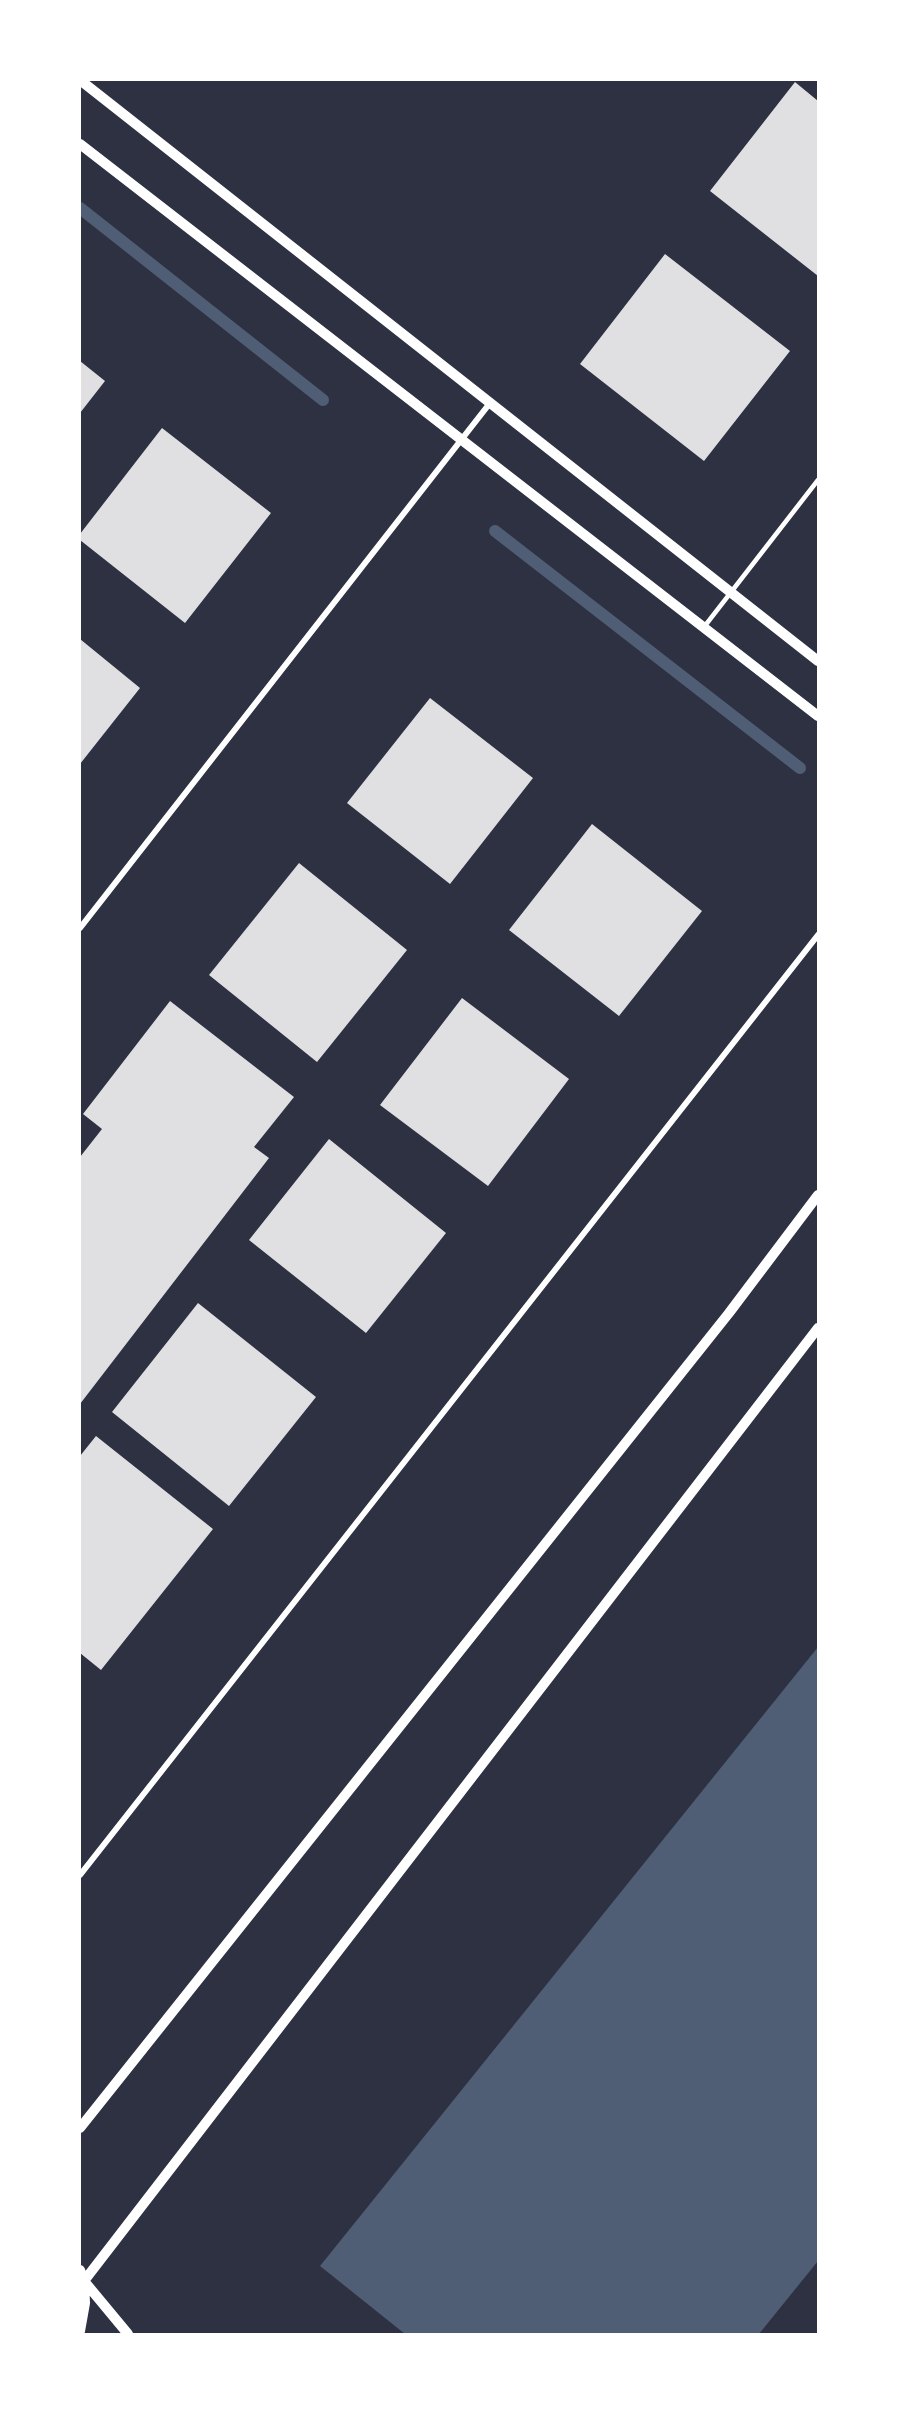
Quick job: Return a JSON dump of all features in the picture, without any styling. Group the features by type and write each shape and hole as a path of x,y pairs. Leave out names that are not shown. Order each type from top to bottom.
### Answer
{"street":[{"path":"80,80 819,661"},
{"path":"80,144 819,716"},
{"path":"80,928 490,403"},
{"path":"80,1875 819,935"},
{"path":"80,2128 722,1322 819,1195"},
{"path":"84,2281 819,1328"},
{"path":"80,2270 84,2281 85,2303 80,2331"},
{"path":"84,2281 128,2334"}],"lane":[{"path":"704,627 819,480"}],"water":[{"path":"818,1647 818,2261 759,2334 405,2334 320,2266"}],"building":[{"path":"795,82 818,101 818,276 710,191"},
{"path":"665,254 790,351 704,461 580,364"},
{"path":"80,361 105,381 80,413"},
{"path":"162,428 271,513 185,623 80,540 80,534"},
{"path":"80,639 140,688 80,764"},
{"path":"430,698 533,778 450,884 347,803"},
{"path":"592,824 702,911 619,1016 509,930"},
{"path":"299,863 407,950 317,1062 209,975"},
{"path":"462,998 569,1079 488,1186 380,1105"},
{"path":"170,1001 294,1097 254,1147 269,1158 80,1404 80,1157 102,1129 83,1114"},
{"path":"329,1139 446,1233 366,1333 249,1240"},
{"path":"198,1303 316,1397 229,1506 112,1412"},
{"path":"96,1436 213,1529 101,1670 80,1653 80,1456"}],"waterway":[{"path":"80,208 323,400"},
{"path":"495,531 800,768"}]}
